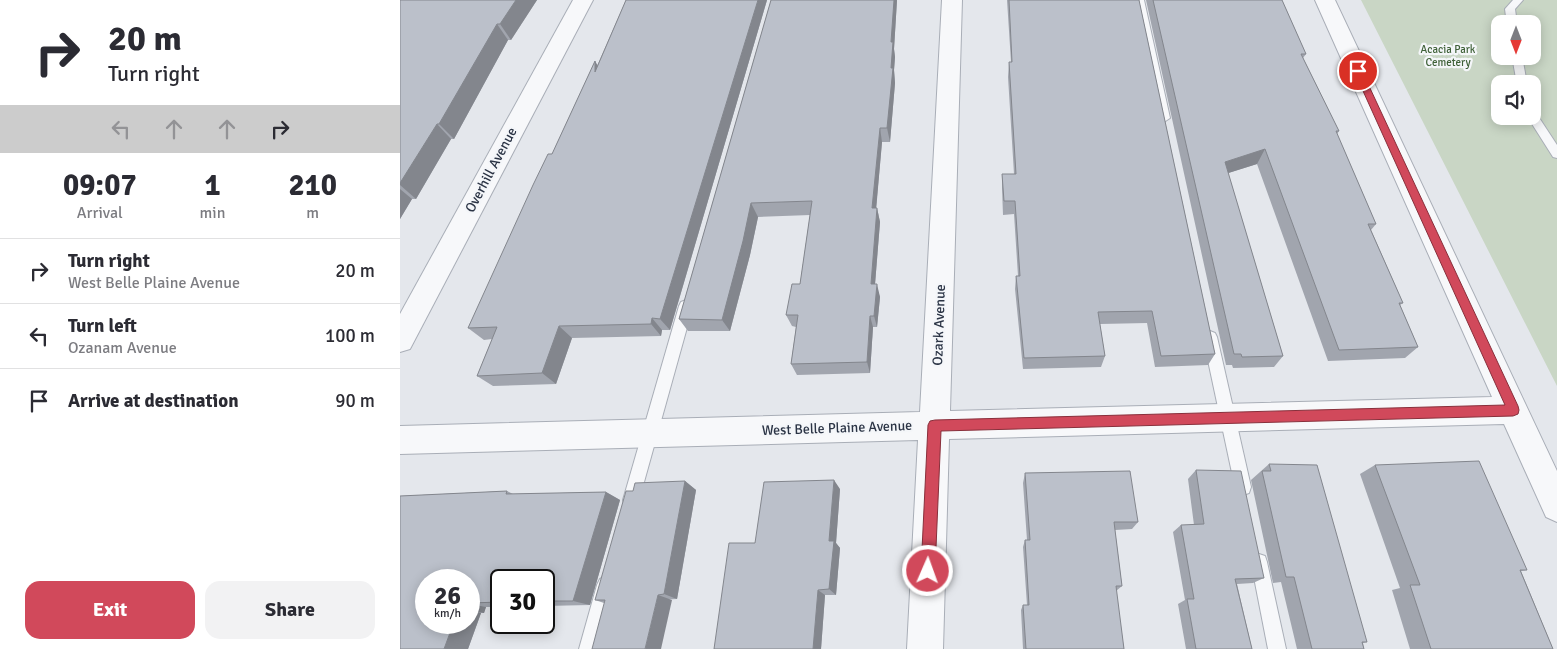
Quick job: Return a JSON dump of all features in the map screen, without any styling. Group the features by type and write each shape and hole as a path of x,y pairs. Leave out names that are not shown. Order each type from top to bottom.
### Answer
{"street":[{"name":"Overhill Avenue","path":"400,340 583,0"},
{"name":"Ozark Avenue","path":"925,649 952,0"},
{"path":"1325,0 1557,506"},
{"name":"West Belle Plaine Avenue","path":"400,440 1513,410"}],"lane":[{"path":"1139,0 1168,134"},
{"path":"1511,15 1510,9 1518,0"},
{"path":"1538,125 1557,154"},
{"path":"628,509 691,288"},
{"path":"1208,327 1246,504"},
{"path":"1257,553 1277,649"},
{"path":"588,649 609,574"}],"green space":[{"name":"Acacia Park Cemetery","path":"1361,0 1557,0 1557,386"}],"building":[{"path":"400,0 516,0 500,24 497,24 439,124 437,124 400,183"},
{"path":"626,0 758,0 660,319 652,318 651,324 559,326 542,373 477,376 497,327 468,328 533,185 548,154 552,154 595,61 595,72"},
{"path":"771,0 894,0 891,42 893,42 891,68 893,68 887,128 880,128 872,208 877,208 871,284 877,284 874,316 870,316 867,362 791,364 798,315 786,315 792,284 800,284 812,201 751,203 722,320 679,319"},
{"path":"1009,0 1139,0 1215,354 1161,356 1152,311 1098,312 1105,356 1024,358 1016,276 1020,276 1015,201 1004,201 1002,174 1016,174 1009,62 1012,62"},
{"path":"1153,0 1282,0 1306,54 1301,54 1339,131 1336,131 1376,224 1368,224 1403,303 1399,303 1418,347 1339,350 1265,149 1225,162 1283,356 1242,357 1241,354 1234,354"},
{"path":"1479,461 1527,570 1520,570 1553,649 1431,649 1410,585 1420,585 1375,465"},
{"path":"1269,464 1317,465 1367,642 1362,642 1364,649 1312,649 1294,577 1286,577 1262,471 1271,471"},
{"path":"1196,470 1241,471 1264,578 1235,579 1252,649 1196,649 1187,599 1194,599 1181,525 1204,524"},
{"path":"1130,471 1138,522 1114,522 1122,586 1116,586 1124,649 1026,649 1023,605 1029,605 1025,540 1030,540 1025,473"},
{"path":"834,480 829,541 834,541 829,589 818,590 813,649 714,649 729,543 755,543 764,482"},
{"path":"685,481 664,594 658,595 645,649 592,649 605,600 595,600 626,491 633,491 635,483"},
{"path":"507,491 506,494 606,492 573,601 555,601 555,569 490,569 490,602 480,603 480,569 415,569 415,634 450,634 444,649 400,649 400,496"}],"route":[{"path":"928,571 935,425 1513,410 1358,71"}]}
